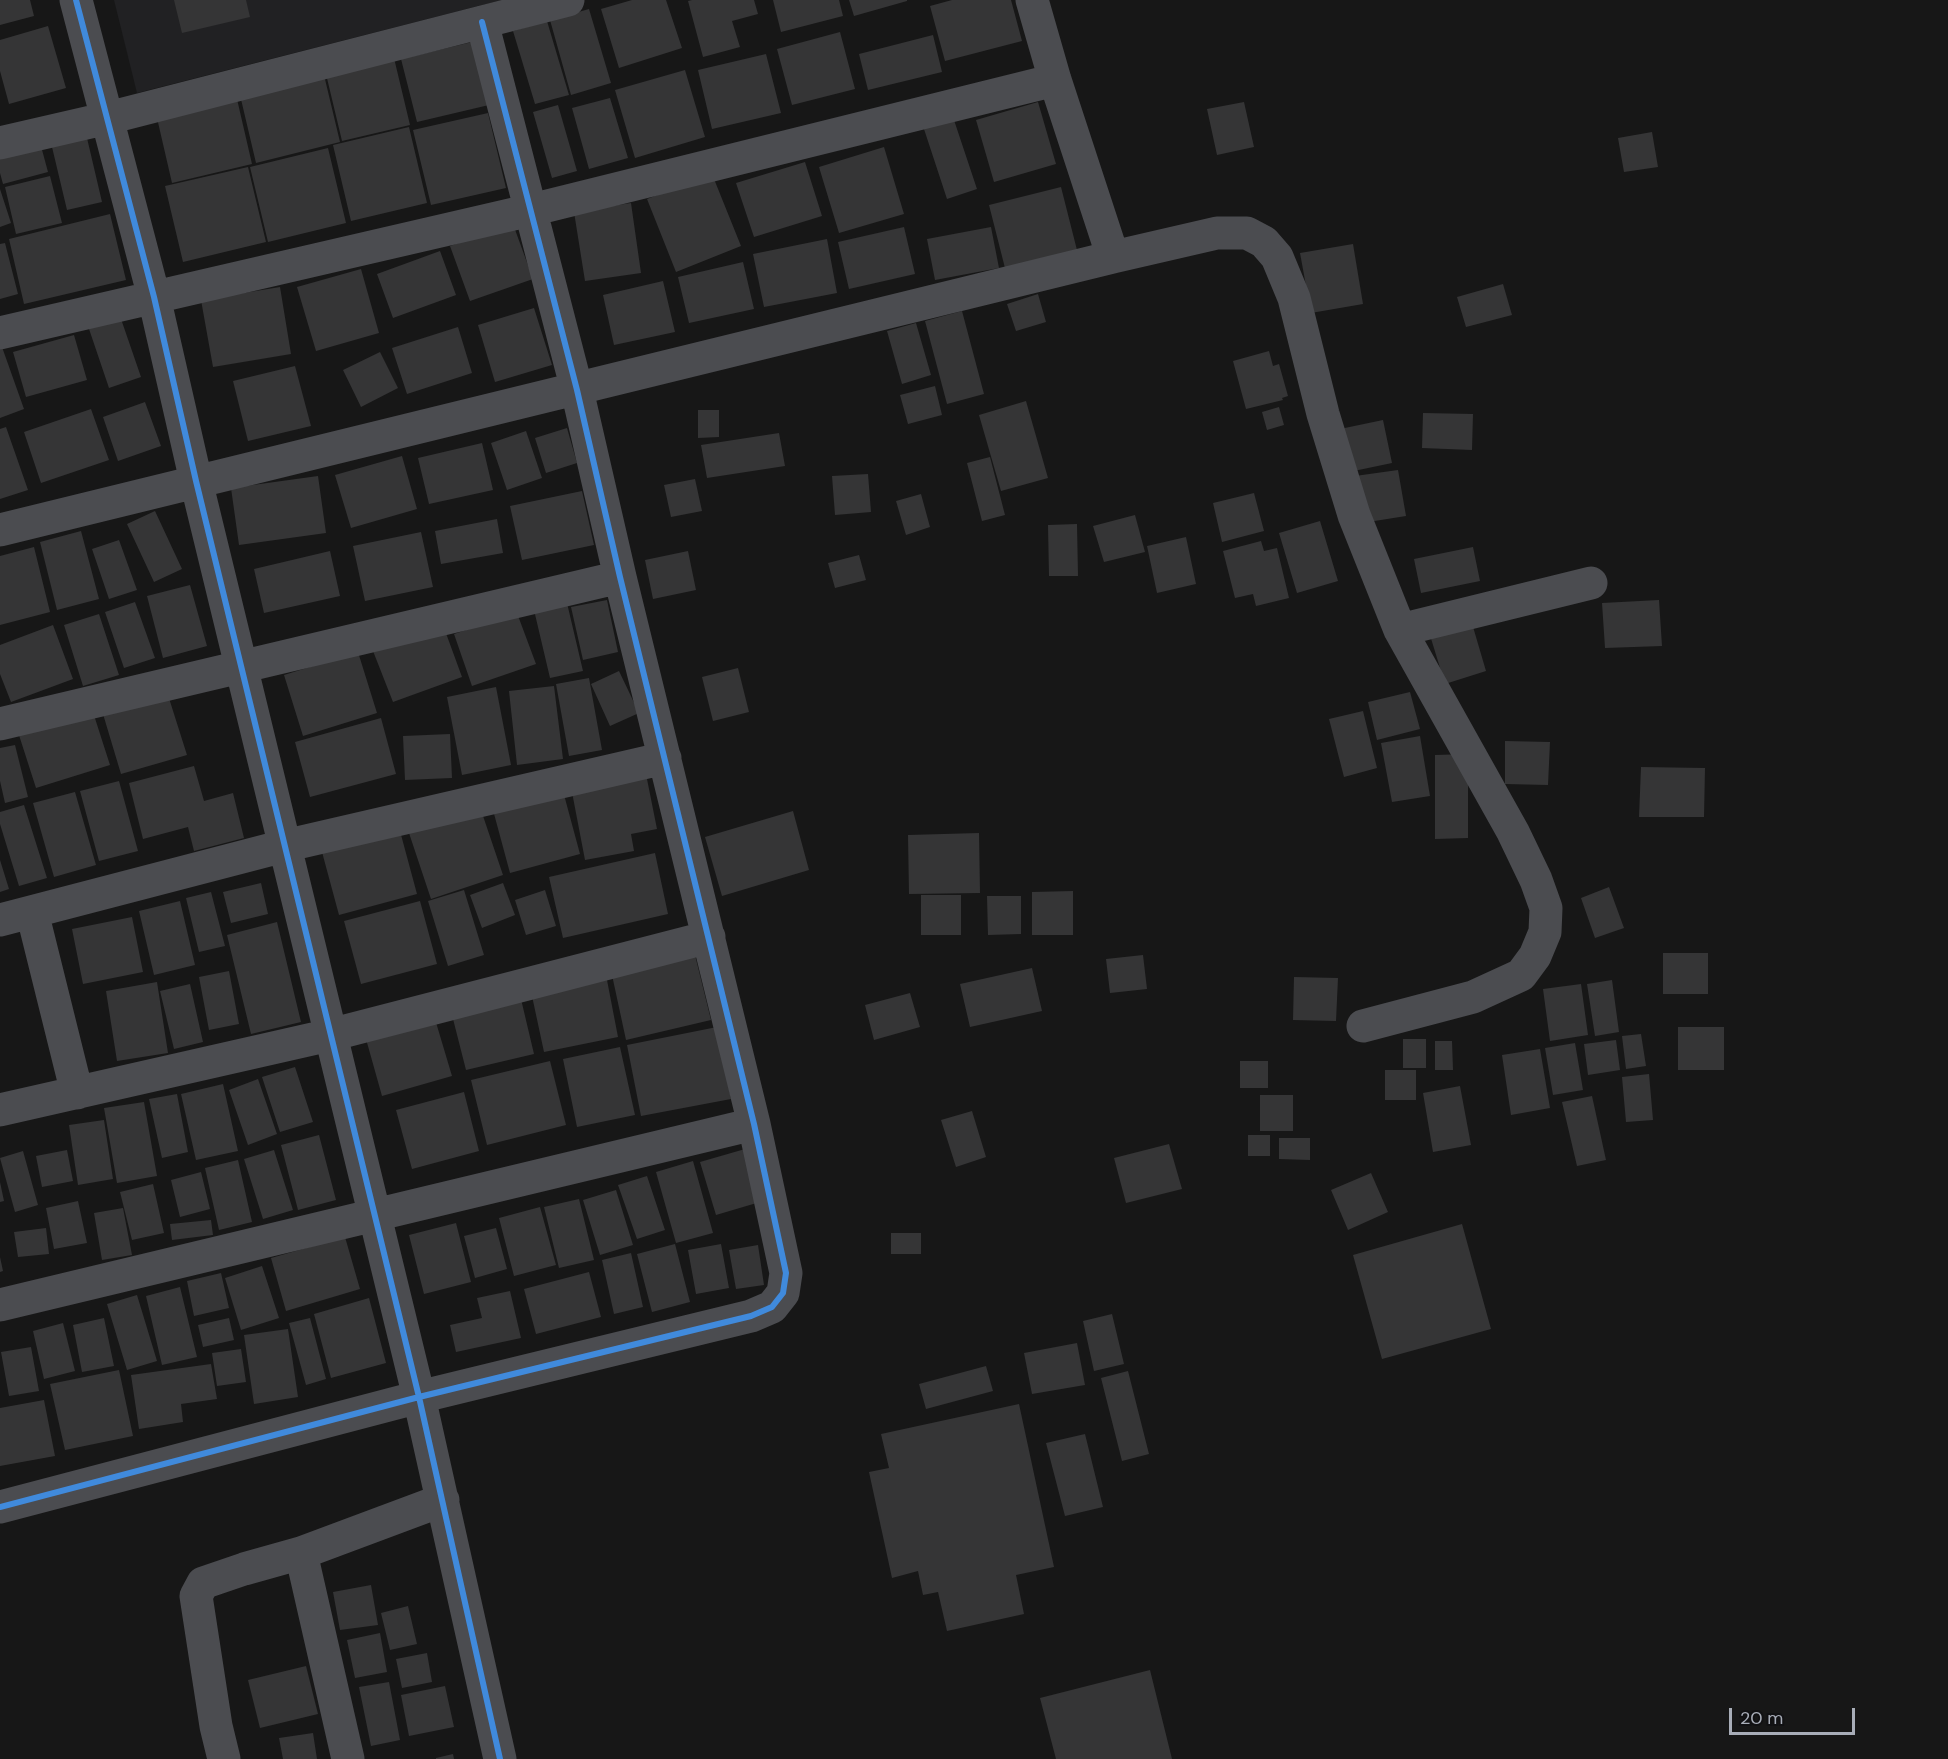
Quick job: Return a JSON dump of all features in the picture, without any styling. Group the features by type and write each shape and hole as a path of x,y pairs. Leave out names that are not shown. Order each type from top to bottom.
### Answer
{"street":[{"path":"76,0 154,297 196,481 419,1398 500,1759"},
{"path":"0,143 108,118 568,0"},
{"path":"1032,0 1055,80 1113,257"},
{"path":"0,1507 419,1398 751,1316 772,1307 783,1293 786,1274 754,1124 620,577 577,390 482,22"},
{"path":"0,333 531,210 1055,80"},
{"path":"0,530 1217,232 1247,233 1264,242 1277,257 1294,298 1323,414 1354,514 1400,630 1513,832 1536,880 1546,908 1545,932 1535,956 1521,975 1473,997 1363,1026"},
{"path":"0,724 620,577"},
{"path":"1400,630 1591,583"},
{"path":"0,920 284,846 665,758"},
{"path":"32,912 77,1093"},
{"path":"0,1110 330,1035 709,937"},
{"path":"0,1305 754,1124"},
{"path":"224,1759 216,1726 196,1596 202,1582 301,1553 443,1500"},
{"path":"301,1553 348,1759"}],"shaded area":[{"path":"114,0 502,0 137,93"}],"building":[{"path":"0,0 30,0 34,16 0,25"},
{"path":"174,0 246,0 250,17 182,33"},
{"path":"632,0 666,0 682,48 619,68 601,9"},
{"path":"754,0 758,14 732,21 740,47 703,57 688,1"},
{"path":"773,0 839,0 843,16 781,32"},
{"path":"849,0 907,0 907,1 854,16"},
{"path":"952,0 1011,0 1022,41 945,61 930,6"},
{"path":"589,9 611,83 571,95 550,20"},
{"path":"547,21 569,95 535,104 513,31"},
{"path":"48,26 66,88 9,104 0,71 0,40"},
{"path":"840,32 855,89 792,105 777,49"},
{"path":"933,35 942,72 868,90 859,54"},
{"path":"472,42 489,105 417,122 401,59"},
{"path":"766,54 781,113 712,129 698,70"},
{"path":"394,58 410,125 342,141 326,74"},
{"path":"685,70 705,137 635,158 615,90"},
{"path":"324,75 340,142 256,163 240,95"},
{"path":"610,98 628,158 589,169 572,108"},
{"path":"237,99 252,164 172,183 157,118"},
{"path":"1038,102 1056,164 994,182 976,120"},
{"path":"1244,102 1254,147 1217,155 1207,109"},
{"path":"558,105 577,171 552,178 533,112"},
{"path":"488,113 506,188 431,205 413,130"},
{"path":"953,117 977,189 947,199 923,126"},
{"path":"409,127 427,203 351,221 333,145"},
{"path":"1652,132 1658,167 1624,172 1618,138"},
{"path":"87,138 102,202 67,210 52,147"},
{"path":"41,146 48,172 3,184 0,173 0,156"},
{"path":"884,147 904,214 839,233 819,167"},
{"path":"328,148 346,223 268,242 250,167"},
{"path":"805,162 822,216 754,237 736,183"},
{"path":"248,167 266,242 183,262 165,186"},
{"path":"712,174 741,246 676,272 647,199"},
{"path":"50,176 62,223 16,234 5,187"},
{"path":"1061,187 1078,254 1006,272 989,205"},
{"path":"0,189 11,223 0,227"},
{"path":"631,203 641,273 585,281 574,212"},
{"path":"110,214 126,280 24,304 9,239"},
{"path":"513,224 533,279 470,301 450,246"},
{"path":"904,227 915,274 849,289 838,242"},
{"path":"991,227 999,268 935,280 927,239"},
{"path":"827,239 837,293 764,307 753,254"},
{"path":"5,243 18,294 0,299 0,244"},
{"path":"1353,244 1363,304 1311,313 1300,253"},
{"path":"440,251 456,295 393,318 377,274"},
{"path":"743,262 754,309 689,323 678,277"},
{"path":"361,269 379,333 316,351 297,287"},
{"path":"663,281 675,332 614,345 603,295"},
{"path":"1503,284 1512,315 1466,327 1457,297"},
{"path":"280,287 291,354 213,367 201,300"},
{"path":"1038,294 1046,322 1016,331 1007,304"},
{"path":"534,308 552,365 495,382 478,325"},
{"path":"962,311 984,394 947,404 925,321"},
{"path":"120,316 141,377 109,388 88,326"},
{"path":"916,323 931,375 902,384 887,331"},
{"path":"458,327 472,373 407,394 392,348"},
{"path":"74,335 87,380 26,397 13,352"},
{"path":"2,347 24,409 0,418 0,348"},
{"path":"1269,351 1273,366 1279,364 1288,396 1282,398 1283,400 1246,409 1233,361"},
{"path":"380,352 398,388 361,407 343,370"},
{"path":"295,366 311,426 248,441 233,381"},
{"path":"935,386 942,415 908,424 900,395"},
{"path":"1026,401 1048,478 1001,491 979,415"},
{"path":"145,402 161,446 118,461 103,417"},
{"path":"1279,407 1284,425 1267,430 1262,412"},
{"path":"91,409 109,460 41,483 24,432"},
{"path":"698,410 719,410 719,437 698,438"},
{"path":"1423,413 1473,414 1472,450 1422,448"},
{"path":"1383,420 1392,463 1349,472 1340,429"},
{"path":"6,427 28,490 0,499 0,429"},
{"path":"567,428 577,463 546,473 535,438"},
{"path":"526,431 542,478 507,490 491,443"},
{"path":"779,433 785,466 707,478 701,445"},
{"path":"482,443 493,490 429,504 418,458"},
{"path":"402,456 417,509 351,528 335,475"},
{"path":"990,457 1005,515 982,521 967,463"},
{"path":"1398,470 1406,516 1362,523 1355,476"},
{"path":"868,474 871,512 835,515 832,476"},
{"path":"318,476 326,533 239,545 231,488"},
{"path":"695,479 702,511 671,517 664,485"},
{"path":"582,491 594,545 522,560 510,506"},
{"path":"1254,493 1264,531 1222,542 1213,503"},
{"path":"921,494 930,527 906,535 896,501"},
{"path":"155,511 182,569 154,582 127,524"},
{"path":"1135,515 1145,552 1104,562 1093,526"},
{"path":"497,519 503,553 441,564 435,531"},
{"path":"1320,521 1338,581 1297,593 1279,533"},
{"path":"1077,524 1078,576 1049,576 1048,525"},
{"path":"81,531 99,599 57,610 40,542"},
{"path":"421,532 433,587 365,601 353,546"},
{"path":"1186,537 1196,584 1157,593 1147,546"},
{"path":"119,540 137,590 109,599 92,549"},
{"path":"1261,541 1264,551 1277,548 1289,598 1256,606 1253,594 1235,598 1223,551"},
{"path":"34,547 50,612 0,625 0,556"},
{"path":"1473,547 1480,581 1421,593 1414,559"},
{"path":"330,551 340,596 264,613 254,569"},
{"path":"688,551 696,590 653,599 645,560"},
{"path":"859,555 866,580 835,588 828,563"},
{"path":"190,585 207,646 163,658 147,596"},
{"path":"607,600 618,652 583,660 571,607"},
{"path":"1659,600 1662,646 1605,648 1602,603"},
{"path":"135,602 155,658 124,668 105,612"},
{"path":"567,603 583,671 550,678 534,610"},
{"path":"517,613 536,664 472,686 454,634"},
{"path":"99,614 119,675 83,686 64,625"},
{"path":"1471,620 1486,671 1445,684 1429,632"},
{"path":"53,625 73,679 11,702 0,674 0,645"},
{"path":"443,625 462,677 393,702 373,651"},
{"path":"358,652 377,713 303,736 284,675"},
{"path":"738,668 749,712 713,721 702,677"},
{"path":"619,671 639,713 610,726 591,684"},
{"path":"589,678 602,750 569,756 556,684"},
{"path":"554,686 563,759 517,765 509,691"},
{"path":"496,687 511,765 462,775 447,697"},
{"path":"1410,692 1420,729 1377,740 1368,702"},
{"path":"168,695 187,755 121,774 103,714"},
{"path":"92,709 110,765 36,788 18,732"},
{"path":"1363,711 1377,768 1344,777 1329,719"},
{"path":"381,718 396,774 310,797 295,742"},
{"path":"450,734 452,778 405,780 403,736"},
{"path":"1420,736 1430,796 1392,802 1381,743"},
{"path":"1505,741 1550,742 1548,785 1505,784"},
{"path":"15,745 28,797 5,803 0,781 0,748"},
{"path":"1468,754 1468,838 1435,839 1435,755"},
{"path":"194,766 204,801 233,793 244,838 194,851 188,827 143,839 129,783"},
{"path":"1641,767 1705,768 1704,817 1639,817"},
{"path":"646,774 657,829 631,834 634,851 585,860 571,787"},
{"path":"119,781 138,851 99,861 80,791"},
{"path":"563,791 580,854 510,873 493,810"},
{"path":"75,792 96,865 54,877 33,803"},
{"path":"24,805 47,878 19,886 0,824 0,812"},
{"path":"481,810 503,875 431,899 409,833"},
{"path":"793,811 809,870 722,896 705,837"},
{"path":"400,831 417,894 339,915 322,852"},
{"path":"979,833 980,893 909,894 908,835"},
{"path":"655,853 668,914 563,938 549,877"},
{"path":"0,860 9,889 0,892"},
{"path":"261,883 268,914 231,923 223,892"},
{"path":"503,883 515,915 482,928 470,895"},
{"path":"1609,887 1624,928 1595,938 1581,898"},
{"path":"464,890 484,955 448,966 428,901"},
{"path":"545,890 556,926 526,935 515,900"},
{"path":"1073,891 1073,935 1032,935 1032,892"},
{"path":"211,892 225,946 199,952 186,898"},
{"path":"921,895 961,895 961,935 921,935"},
{"path":"987,896 1021,896 1021,934 988,935"},
{"path":"180,901 195,965 154,975 139,911"},
{"path":"420,901 437,964 361,984 344,921"},
{"path":"132,917 143,972 83,984 72,929"},
{"path":"277,922 301,1022 251,1034 227,935"},
{"path":"1663,953 1708,953 1708,994 1663,994"},
{"path":"695,955 711,1020 626,1040 612,975"},
{"path":"1143,955 1147,989 1110,993 1106,959"},
{"path":"1032,968 1042,1011 970,1027 960,984"},
{"path":"229,971 239,1024 209,1030 199,977"},
{"path":"1294,977 1338,978 1336,1021 1293,1020"},
{"path":"607,980 618,1037 544,1052 532,996"},
{"path":"1612,980 1619,1032 1595,1036 1587,984"},
{"path":"157,982 168,1053 117,1061 106,991"},
{"path":"190,984 203,1042 174,1049 160,991"},
{"path":"1581,984 1588,1035 1550,1041 1543,989"},
{"path":"910,993 920,1027 874,1040 865,1005"},
{"path":"521,999 534,1054 466,1070 452,1015"},
{"path":"435,1019 452,1076 382,1096 366,1039"},
{"path":"717,1027 731,1099 641,1116 627,1045"},
{"path":"1678,1027 1724,1027 1724,1070 1678,1070"},
{"path":"1641,1034 1646,1066 1626,1069 1622,1036"},
{"path":"1403,1039 1426,1039 1426,1068 1403,1068"},
{"path":"1616,1040 1620,1070 1588,1075 1584,1044"},
{"path":"1435,1041 1452,1041 1453,1070 1435,1070"},
{"path":"1575,1043 1583,1090 1553,1095 1545,1048"},
{"path":"620,1047 635,1115 577,1127 563,1059"},
{"path":"1540,1049 1550,1108 1511,1115 1502,1055"},
{"path":"550,1061 566,1125 487,1145 471,1080"},
{"path":"1240,1061 1268,1061 1268,1088 1240,1088"},
{"path":"295,1067 313,1122 280,1132 262,1077"},
{"path":"1385,1070 1416,1070 1416,1100 1385,1100"},
{"path":"1649,1074 1653,1120 1626,1122 1622,1077"},
{"path":"258,1079 277,1134 248,1145 229,1090"},
{"path":"223,1084 238,1151 196,1160 181,1094"},
{"path":"1460,1086 1471,1145 1433,1152 1423,1093"},
{"path":"464,1092 479,1151 412,1169 396,1110"},
{"path":"177,1094 188,1152 162,1158 149,1099"},
{"path":"1260,1095 1293,1095 1293,1131 1260,1131"},
{"path":"1592,1096 1606,1160 1577,1166 1562,1102"},
{"path":"144,1102 157,1176 117,1183 104,1108"},
{"path":"972,1111 986,1157 956,1167 941,1120"},
{"path":"104,1120 113,1179 78,1185 69,1125"},
{"path":"319,1135 336,1200 298,1210 281,1145"},
{"path":"1248,1135 1270,1135 1270,1156 1248,1156"},
{"path":"1279,1138 1310,1138 1310,1160 1279,1159"},
{"path":"1169,1144 1182,1189 1126,1203 1114,1158"},
{"path":"745,1149 760,1202 716,1215 700,1162"},
{"path":"67,1150 73,1181 42,1187 36,1156"},
{"path":"274,1150 293,1210 263,1219 244,1159"},
{"path":"23,1151 38,1205 15,1212 0,1158"},
{"path":"238,1160 252,1222 219,1230 205,1168"},
{"path":"693,1161 713,1233 676,1243 656,1172"},
{"path":"201,1172 210,1209 180,1217 171,1180"},
{"path":"1371,1173 1388,1212 1348,1230 1331,1190"},
{"path":"647,1176 665,1230 637,1239 618,1185"},
{"path":"0,1182 4,1201 0,1202"},
{"path":"153,1184 164,1233 132,1240 120,1192"},
{"path":"616,1190 633,1245 600,1255 583,1200"},
{"path":"579,1199 594,1260 559,1268 544,1207"},
{"path":"78,1201 87,1243 54,1249 46,1208"},
{"path":"540,1207 556,1265 514,1276 499,1218"},
{"path":"123,1208 132,1255 102,1260 94,1213"},
{"path":"211,1220 213,1235 172,1240 170,1224"},
{"path":"456,1223 471,1282 424,1294 409,1235"},
{"path":"1462,1224 1491,1329 1382,1359 1353,1255"},
{"path":"46,1228 49,1254 18,1257 14,1232"},
{"path":"496,1228 507,1269 475,1278 464,1236"},
{"path":"891,1233 921,1233 921,1254 891,1254"},
{"path":"345,1237 360,1289 286,1311 271,1258"},
{"path":"675,1244 690,1302 652,1312 637,1254"},
{"path":"721,1244 729,1288 696,1294 688,1250"},
{"path":"758,1245 764,1285 736,1289 729,1250"},
{"path":"631,1253 643,1307 614,1314 602,1260"},
{"path":"262,1266 279,1318 241,1330 225,1278"},
{"path":"589,1272 601,1317 536,1334 524,1289"},
{"path":"221,1273 229,1308 194,1316 187,1281"},
{"path":"180,1287 197,1357 162,1365 146,1296"},
{"path":"510,1291 521,1338 456,1352 450,1325 482,1318 477,1298"},
{"path":"137,1295 157,1361 127,1370 107,1304"},
{"path":"369,1298 386,1363 331,1378 314,1314"},
{"path":"1112,1314 1124,1364 1094,1371 1083,1321"},
{"path":"104,1318 114,1366 82,1372 73,1325"},
{"path":"229,1318 234,1340 203,1347 198,1325"},
{"path":"310,1318 326,1379 306,1385 289,1323"},
{"path":"63,1323 75,1371 44,1379 33,1331"},
{"path":"288,1329 298,1397 254,1404 244,1335"},
{"path":"1077,1343 1085,1385 1032,1394 1024,1353"},
{"path":"31,1347 39,1391 9,1396 1,1352"},
{"path":"241,1349 246,1382 217,1386 212,1353"},
{"path":"211,1364 217,1399 181,1404 183,1422 139,1429 131,1375"},
{"path":"986,1366 993,1391 926,1409 919,1384"},
{"path":"119,1370 133,1436 65,1450 50,1384"},
{"path":"1128,1371 1149,1454 1122,1461 1101,1378"},
{"path":"44,1400 55,1456 0,1466 0,1408"},
{"path":"1019,1404 1054,1567 1016,1575 1024,1614 947,1631 938,1592 923,1595 918,1571 892,1578 869,1472 889,1468 881,1434"},
{"path":"1085,1434 1103,1507 1065,1516 1046,1443"},
{"path":"371,1585 378,1625 340,1630 333,1592"},
{"path":"408,1606 417,1644 390,1650 381,1613"},
{"path":"380,1633 387,1672 355,1678 347,1640"},
{"path":"427,1653 432,1682 402,1688 396,1659"},
{"path":"306,1666 318,1714 260,1728 248,1680"},
{"path":"1150,1670 1172,1759 1056,1759 1040,1698"},
{"path":"389,1682 400,1740 371,1746 359,1687"},
{"path":"445,1686 454,1727 409,1736 401,1695"},
{"path":"313,1733 317,1759 283,1759 279,1738"},
{"path":"453,1754 454,1759 436,1759 436,1758"}],"cycle path":[{"path":"76,0 154,297 196,481 419,1397 500,1759"},
{"path":"0,1507 419,1397 751,1316 772,1307 783,1293 786,1273 754,1124 620,577 577,390 482,22"}]}
